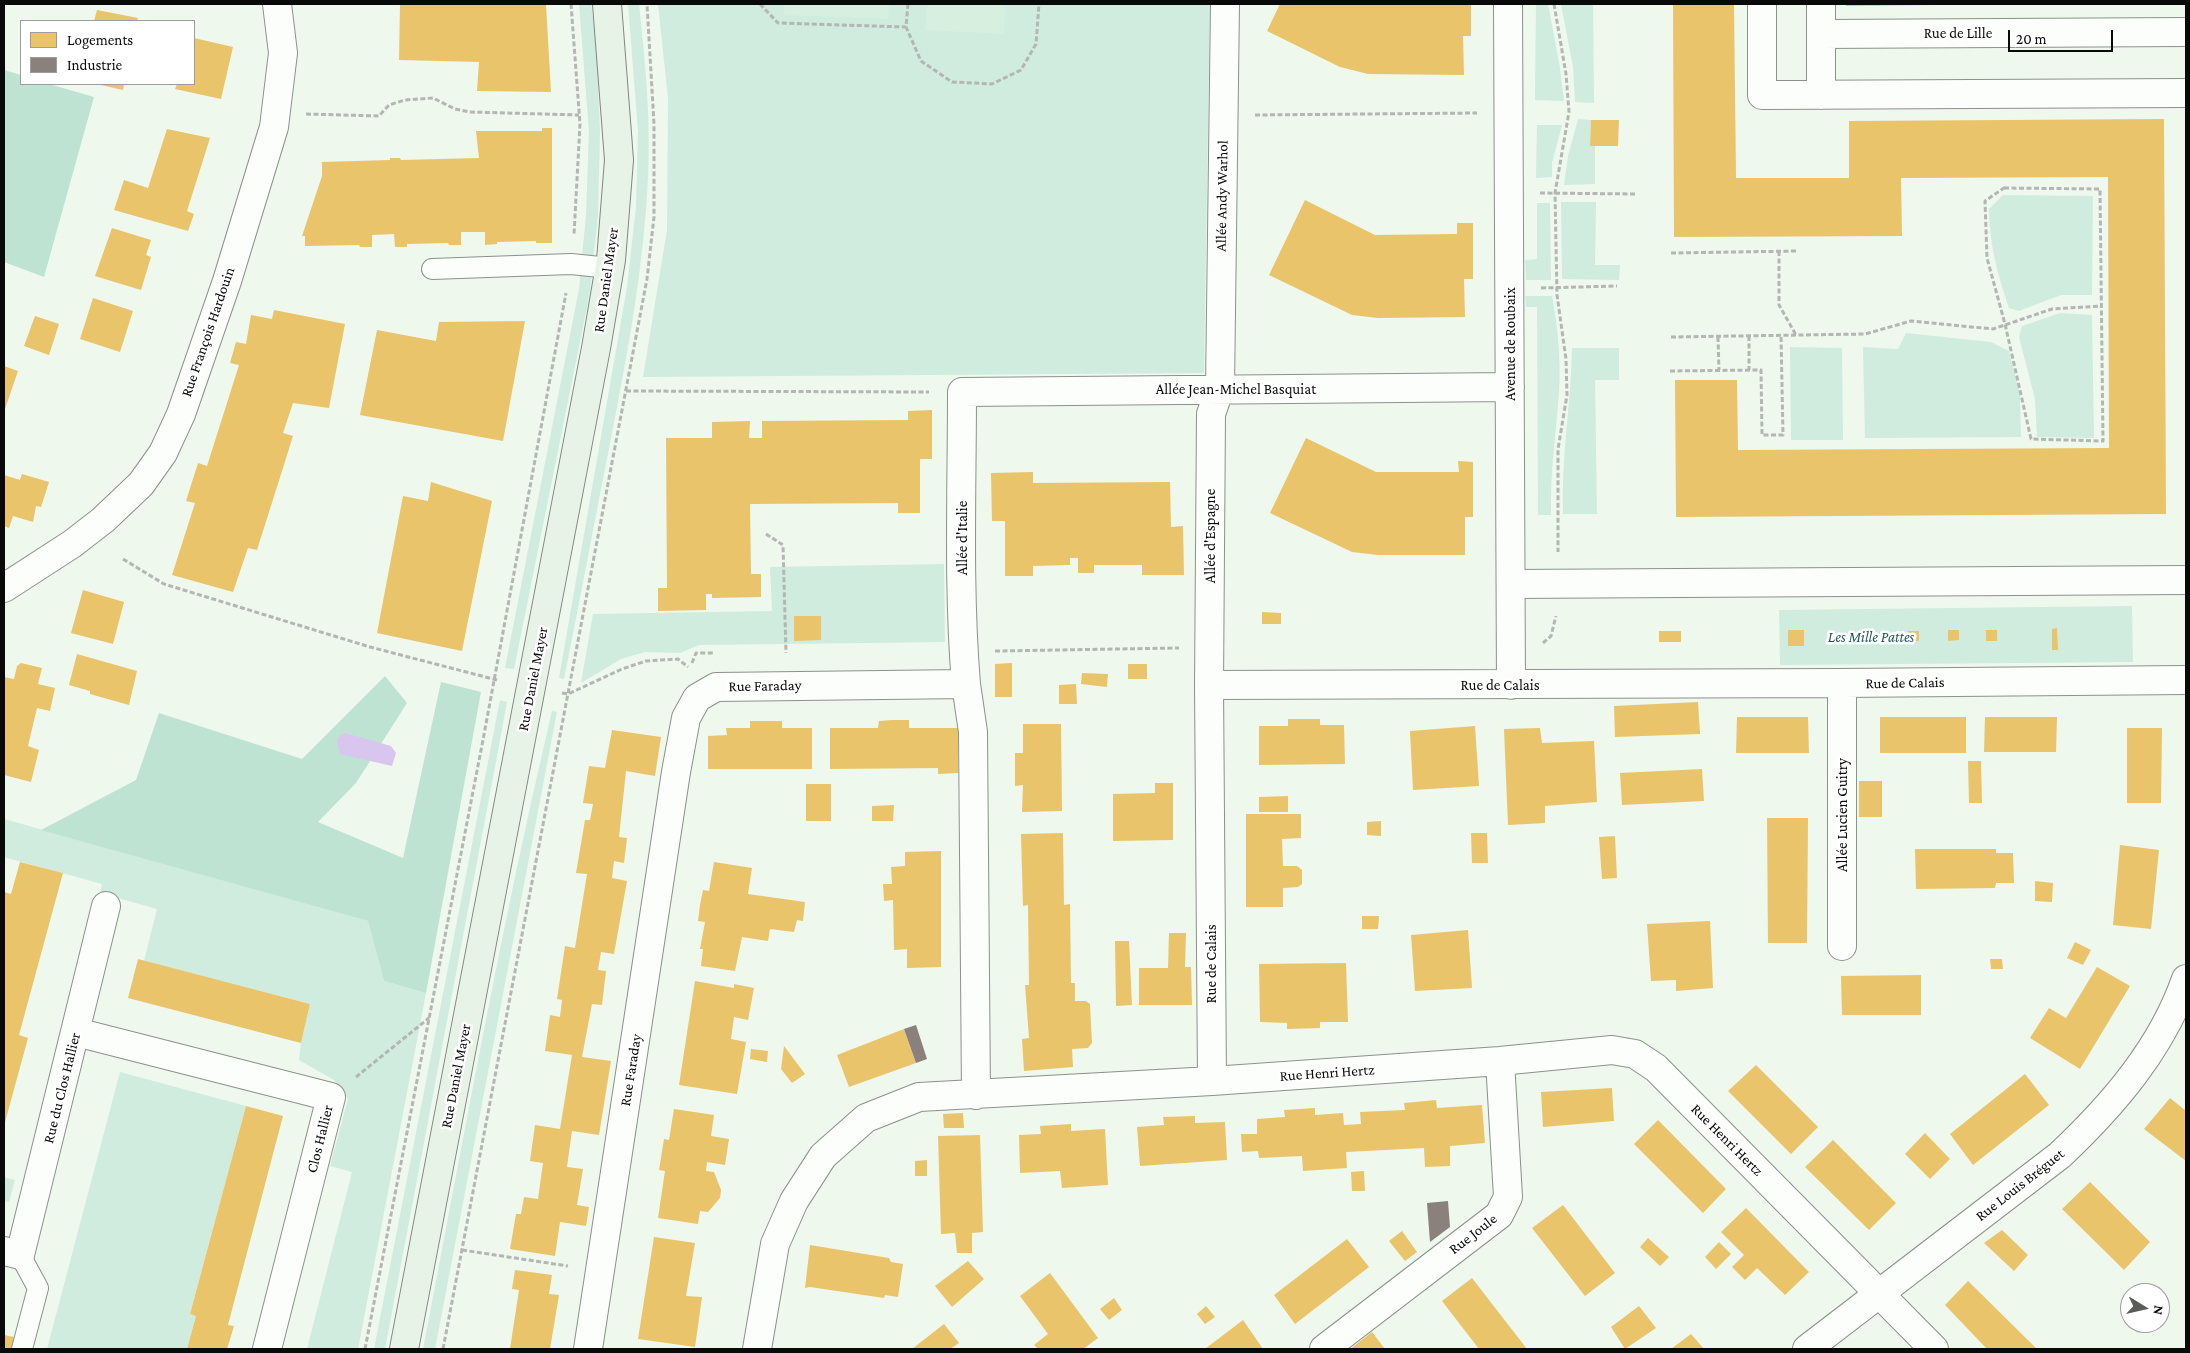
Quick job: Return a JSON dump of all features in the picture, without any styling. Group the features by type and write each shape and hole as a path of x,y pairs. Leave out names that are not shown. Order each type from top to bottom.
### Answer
{"main road":[{"name":"Rue Daniel Mayer","path":"404,1349 610,268 619,160 607,4"}],"street":[{"name":"Rue François Hardouin","path":"4,588 72,544 103,520 141,484 163,453 181,414 227,281 274,127 283,53 276,4"},
{"name":"Allée Andy Warhol","path":"1220,388 1225,4"},
{"name":"Avenue de Roubaix","path":"1508,4 1510,685"},
{"path":"1762,4 1762,95 2186,92"},
{"path":"1821,4 1821,95"},
{"name":"Rue de Lille","path":"1821,34 2186,32"},
{"name":"Allée Jean-Michel Basquiat","path":"962,392 1220,388 1510,387"},
{"name":"Allée d'Espagne","path":"1209,685 1211,414 1220,388"},
{"name":"Allée d'Italie","path":"962,392 964,651 966,684"},
{"path":"1511,584 2186,580"},
{"name":"Rue de Calais","path":"1212,1080 1209,685 1510,685 2186,680"},
{"name":"Allée Lucien Guitry","path":"1842,683 1842,946"},
{"path":"966,684 973,732 976,1095"},
{"name":"Rue Faraday","path":"588,1349 676,772 686,718 697,698 716,687 966,684"},
{"name":"Rue du Clos Hallier","path":"12,1253 76,1032 106,906"},
{"name":"Rue Louis Bréguet","path":"1807,1349 2060,1155 2094,1123 2126,1086 2161,1035 2186,978"},
{"name":"Clos Hallier","path":"76,1032 331,1097 267,1349"},
{"name":"Rue Henri Hertz","path":"757,1349 775,1244 794,1201 823,1156 866,1118 919,1097 976,1095 1500,1061 1612,1050 1635,1054 1656,1068 1934,1349"},
{"name":"Rue Joule","path":"1324,1349 1499,1215 1505,1207 1508,1197 1500,1061"}],"lane":[{"path":"432,269 571,264 610,268"},
{"path":"12,1253 38,1288 22,1349"}],"path":[{"path":"365,1349 495,680 571,264 576,219 579,115 571,4"},
{"path":"760,4 778,23 906,27"},
{"path":"908,4 906,27 921,61 952,82 992,84 1021,70 1036,44 1039,4"},
{"path":"1554,4 1566,74 1569,112 1555,194 1557,288 1566,359 1566,395 1558,448 1558,554"},
{"path":"276,112 379,116 389,105 405,100 433,98 456,109 470,112 579,115"},
{"path":"1224,115 1485,113"},
{"path":"2004,188 2100,189 2103,441 2031,440 2005,324 1987,258 1984,219 1985,201 2004,188"},
{"path":"1536,193 1634,194"},
{"path":"1779,251 1779,305 1796,335"},
{"path":"1671,253 1798,251"},
{"path":"1532,288 1618,286"},
{"path":"1671,337 1866,334 1911,321 1994,329 2052,309 2100,306"},
{"path":"1670,371 1761,370 1762,435 1783,435 1781,335"},
{"path":"1749,336 1749,370"},
{"path":"1718,337 1719,370"},
{"path":"626,391 962,392"},
{"path":"766,534 783,545 786,653"},
{"path":"123,559 164,584 370,647 495,680 568,694 622,669 646,661 678,659 690,669 697,698"},
{"path":"1542,645 1551,636 1556,612"},
{"path":"964,651 1210,648"},
{"path":"331,1097 430,1018"},
{"path":"462,1250 600,1272"}],"green space":[{"path":"579,4 591,4 596,39 600,132 598,215 590,292 514,669 505,668 579,289 586,215 589,132"},
{"path":"628,4 639,4 647,90 649,155 643,243 623,373 564,679 559,678 627,287 636,207 638,131"},
{"path":"658,4 1210,4 1204,373 643,377 667,230 668,98"},
{"path":"784,4 889,4 888,19 784,15"},
{"path":"927,4 1005,4 1004,34 926,30"},
{"path":"1536,4 1548,4 1564,101 1535,100"},
{"path":"1561,4 1593,4 1594,103 1575,102 1573,67"},
{"path":"4,70 20,75 20,85 52,85 94,97 44,277 4,262"},
{"path":"1578,119 1591,120 1590,145 1595,146 1595,184 1564,185 1568,156"},
{"path":"1537,125 1562,125 1552,163 1552,177 1536,178"},
{"path":"2003,195 2093,196 2092,295 2061,295 2019,311 2009,308 1995,259 1989,209"},
{"path":"1561,202 1596,202 1595,265 1620,265 1619,280 1562,279"},
{"path":"1537,203 1550,203 1551,280 1526,280 1525,260 1537,259"},
{"path":"1525,296 1552,296 1557,332 1560,380 1552,468 1551,515 1538,515 1537,307 1526,307"},
{"path":"2060,313 2092,315 2094,438 2037,437 2035,399 2019,337 2022,326"},
{"path":"1906,333 1991,342 2009,351 2020,395 2021,437 1865,438 1863,347 1898,349"},
{"path":"1790,347 1842,348 1843,440 1791,440"},
{"path":"1572,348 1619,348 1619,380 1595,380 1597,514 1563,514 1563,472"},
{"path":"944,564 945,642 699,645 680,653 645,652 621,659 581,683 593,614 772,611 770,567"},
{"name":"Les Mille Pattes","path":"2132,606 2133,662 1780,665 1779,610"},
{"path":"385,676 407,703 356,783 318,822 403,858 441,682 481,692 426,993 384,981 368,921 41,830 136,780 159,713 302,759"},
{"path":"500,700 507,702 385,1349 374,1349"},
{"path":"552,711 557,712 435,1349 423,1349 500,949"},
{"path":"4,819 368,921 384,981 426,993 358,1349 307,1349 352,1172 330,1166 348,1099 334,1080 299,1060 310,1004 144,961 157,909 100,893 102,884 4,857"},
{"path":"120,1072 246,1106 190,1314 196,1316 187,1349 47,1349"},
{"path":"4,1177 15,1180 9,1202 4,1201"}],"shaded area":[{"path":"345,733 391,746 396,753 392,766 340,754 337,741 340,735"}],"building: Logements":[{"path":"400,4 546,4 551,92 477,91 479,62 399,60"},
{"path":"1280,4 1471,4 1471,36 1463,36 1464,75 1368,74 1340,67 1267,31"},
{"path":"1673,4 1734,4 1736,178 1849,178 1849,121 2164,119 2166,514 1676,517 1675,380 1737,380 1738,450 2109,448 2108,177 1901,178 1902,236 1674,237"},
{"path":"1846,4 1932,4 1932,5 1846,6"},
{"path":"97,10 138,18 137,20 94,20"},
{"path":"195,38 233,47 221,99 175,89 177,85 195,85"},
{"path":"100,85 124,85 123,90"},
{"path":"1591,120 1619,120 1618,146 1590,146"},
{"path":"542,128 552,128 552,243 536,243 536,241 497,242 497,244 485,245 485,232 461,232 461,245 449,245 448,243 407,244 407,247 395,247 394,234 372,235 372,247 360,247 359,245 305,246 305,236 302,236 322,176 322,162 390,160 390,158 400,158 401,160 479,158 476,131 542,131"},
{"path":"167,129 210,138 187,211 194,214 188,231 114,210 124,180 148,188"},
{"path":"1305,200 1375,235 1457,234 1457,223 1473,223 1473,279 1464,279 1465,317 1378,318 1352,315 1269,275"},
{"path":"112,228 151,240 146,255 151,257 141,290 95,276"},
{"path":"93,298 133,311 120,352 80,339"},
{"path":"274,310 345,324 329,408 293,403 283,433 293,436 257,550 248,548 233,592 172,575 195,503 186,501 198,463 207,466 239,365 230,363 236,342 246,344 251,315 272,319"},
{"path":"35,316 59,324 49,355 24,346"},
{"path":"525,321 503,441 360,415 377,330 436,341 439,322"},
{"path":"4,366 18,371 4,412"},
{"path":"932,410 932,459 920,459 920,513 898,513 898,503 750,504 751,574 761,574 761,597 712,598 712,594 706,594 706,610 658,611 658,588 667,588 666,438 712,438 712,422 750,421 749,438 762,438 762,421 908,420 908,411"},
{"path":"1306,438 1376,472 1459,472 1458,461 1473,462 1473,517 1465,517 1465,555 1378,555 1352,552 1270,513"},
{"path":"1033,472 1033,483 1170,482 1171,527 1183,526 1184,575 1142,575 1142,565 1094,565 1094,573 1078,573 1078,558 1070,558 1070,565 1033,566 1033,576 1005,576 1005,521 992,521 991,473"},
{"path":"22,474 49,482 41,507 36,506 33,522 13,516 9,528 4,526 4,475 20,480"},
{"path":"431,482 492,501 462,651 377,633 403,496 428,501"},
{"path":"83,590 124,602 113,644 71,633"},
{"path":"1262,612 1281,613 1281,624 1262,624"},
{"path":"794,616 821,616 821,640 794,641"},
{"path":"2057,628 2058,650 2052,650 2052,629"},
{"path":"1788,630 1804,630 1804,646 1788,646"},
{"path":"1948,630 1959,630 1959,640 1948,641"},
{"path":"1986,630 1997,630 1997,641 1986,641"},
{"path":"1659,631 1681,631 1681,642 1659,642"},
{"path":"1908,631 1919,631 1919,641 1908,641"},
{"path":"77,654 137,671 129,705 90,694 90,691 69,685"},
{"path":"21,663 42,668 38,684 55,688 50,711 37,708 28,746 39,750 31,782 4,775 4,677 14,679 17,666"},
{"path":"1012,663 1012,697 995,697 995,664"},
{"path":"1128,664 1147,664 1147,679 1128,679"},
{"path":"1082,673 1108,674 1107,687 1081,684"},
{"path":"1076,684 1077,704 1059,704 1059,685"},
{"path":"1698,702 1700,734 1615,737 1614,706"},
{"path":"1737,717 1808,717 1809,753 1736,753"},
{"path":"1880,717 1966,717 1966,753 1880,753"},
{"path":"1985,717 2057,717 2056,752 1984,752"},
{"path":"1288,719 1320,719 1320,725 1344,725 1345,764 1259,765 1259,726 1288,726"},
{"path":"909,720 909,728 958,728 958,773 938,774 938,768 830,769 830,728 878,728 879,721"},
{"path":"750,721 782,721 782,728 812,728 812,769 708,769 708,736 727,735 726,728 750,728"},
{"path":"1023,724 1061,724 1062,811 1022,812 1023,785 1015,786 1015,753 1023,753"},
{"path":"1475,726 1479,786 1413,790 1410,731"},
{"path":"1540,728 1542,743 1594,741 1597,802 1545,806 1545,823 1508,825 1504,729"},
{"path":"2127,728 2162,728 2161,803 2127,803"},
{"path":"612,730 661,737 655,776 626,771 619,837 627,838 624,863 614,861 612,878 627,881 614,954 601,952 598,970 606,971 602,1005 592,1004 582,1057 611,1061 599,1135 572,1131 567,1167 583,1169 577,1205 589,1207 586,1226 560,1222 555,1256 510,1249 516,1214 521,1214 524,1197 538,1199 543,1163 530,1161 535,1125 560,1129 572,1055 545,1051 550,1015 560,1017 562,1000 557,999 565,946 575,948 587,874 576,873 585,820 590,820 593,804 583,803 589,766 605,768"},
{"path":"1968,761 1981,761 1982,803 1969,803"},
{"path":"1702,769 1704,801 1622,805 1620,773"},
{"path":"1859,781 1882,781 1882,817 1859,817"},
{"path":"1155,783 1173,783 1173,840 1113,841 1113,794 1155,793"},
{"path":"806,784 831,784 831,821 806,821"},
{"path":"1288,796 1288,812 1259,812 1259,797"},
{"path":"894,805 893,821 872,821 872,806"},
{"path":"1246,814 1301,814 1301,838 1282,839 1283,866 1297,866 1302,870 1302,884 1298,887 1283,888 1283,907 1246,907"},
{"path":"1767,818 1808,818 1807,943 1768,943"},
{"path":"1381,821 1381,836 1367,835 1367,822"},
{"path":"1063,833 1064,905 1070,904 1071,983 1075,983 1075,1001 1086,1001 1090,1004 1092,1043 1088,1048 1072,1049 1073,1067 1024,1071 1022,1039 1029,1038 1025,985 1029,985 1028,905 1023,906 1021,834"},
{"path":"1471,833 1487,833 1488,863 1472,863"},
{"path":"1615,836 1617,878 1602,879 1599,837"},
{"path":"2120,845 2159,850 2151,929 2113,925"},
{"path":"1915,849 1996,849 1996,853 2013,853 2014,883 1996,883 1995,888 1916,889"},
{"path":"941,851 941,967 907,968 907,949 894,950 893,900 884,901 883,884 892,884 891,867 905,866 905,852"},
{"path":"20,862 63,873 19,1035 28,1038 4,1126 4,892 11,894"},
{"path":"714,862 752,868 748,894 805,902 803,921 797,920 794,932 770,929 768,941 742,937 735,971 701,966 703,949 700,949 705,922 698,921 700,905 703,890 709,891"},
{"path":"2035,881 2053,883 2052,902 2035,901"},
{"path":"1362,916 1379,916 1378,929 1362,929"},
{"path":"1710,921 1713,988 1676,991 1676,980 1651,981 1647,924"},
{"path":"1468,930 1472,988 1415,991 1411,935"},
{"path":"1169,933 1186,933 1185,967 1191,967 1192,1005 1139,1005 1139,968 1168,968"},
{"path":"1115,941 1129,941 1132,1005 1116,1006"},
{"path":"2075,942 2091,950 2083,965 2067,958"},
{"path":"138,959 310,1004 301,1043 128,998"},
{"path":"1990,959 2002,959 2003,969 1991,969"},
{"path":"1346,963 1348,1022 1320,1022 1320,1028 1287,1029 1287,1023 1260,1022 1259,964"},
{"path":"2097,967 2130,986 2080,1069 2030,1038 2049,1008 2066,1018"},
{"path":"1921,975 1921,1015 1842,1015 1841,976"},
{"path":"695,981 734,988 734,984 754,988 748,1020 734,1017 731,1039 746,1042 737,1094 679,1085"},
{"path":"904,1029 916,1063 849,1087 837,1055"},
{"path":"784,1046 805,1074 792,1083 781,1069"},
{"path":"751,1049 768,1051 767,1062 750,1059"},
{"path":"1756,1065 1818,1127 1791,1154 1728,1091"},
{"path":"2025,1074 2049,1105 1973,1165 1950,1134"},
{"path":"1612,1088 1614,1121 1543,1127 1541,1092"},
{"path":"2170,1098 2186,1111 2186,1161 2144,1129"},
{"path":"1436,1100 1437,1108 1482,1105 1485,1143 1450,1146 1450,1166 1425,1167 1424,1148 1346,1152 1347,1168 1303,1171 1302,1156 1259,1158 1258,1151 1242,1152 1241,1134 1257,1134 1257,1119 1285,1117 1284,1110 1315,1108 1315,1115 1343,1113 1344,1125 1361,1124 1360,1112 1405,1110 1404,1103"},
{"path":"246,1106 283,1116 228,1325 234,1326 227,1349 187,1349 196,1316 190,1314"},
{"path":"674,1109 714,1115 711,1136 729,1139 725,1165 707,1162 706,1171 714,1172 721,1190 720,1198 708,1212 700,1211 698,1224 658,1218 665,1171 659,1170 664,1139 669,1140"},
{"path":"963,1113 964,1128 944,1128 943,1114"},
{"path":"1195,1116 1195,1123 1225,1122 1227,1160 1140,1166 1137,1127 1164,1125 1163,1117"},
{"path":"1658,1120 1726,1189 1703,1213 1634,1144"},
{"path":"1071,1124 1071,1131 1105,1129 1108,1185 1062,1188 1060,1171 1020,1173 1019,1135 1041,1134 1040,1126"},
{"path":"1925,1133 1950,1159 1930,1179 1905,1154"},
{"path":"980,1135 983,1232 972,1233 972,1253 957,1253 955,1233 941,1234 938,1136"},
{"path":"1833,1140 1896,1203 1869,1230 1805,1167"},
{"path":"927,1160 927,1176 915,1176 915,1161"},
{"path":"1364,1171 1365,1191 1352,1191 1351,1172"},
{"path":"2090,1182 2150,1242 2124,1270 2062,1209"},
{"path":"1563,1205 1615,1273 1585,1296 1532,1228"},
{"path":"1746,1208 1809,1272 1785,1295 1757,1268 1745,1280 1732,1267 1744,1255 1721,1232"},
{"path":"2002,1230 2028,1255 2014,1271 1984,1243"},
{"path":"1402,1231 1417,1252 1405,1261 1389,1241"},
{"path":"654,1237 695,1243 686,1296 702,1297 695,1347 638,1339"},
{"path":"1648,1238 1669,1257 1660,1266 1640,1247"},
{"path":"1347,1239 1369,1267 1295,1324 1274,1295"},
{"path":"1719,1242 1731,1254 1716,1269 1705,1257"},
{"path":"810,1245 889,1258 891,1262 903,1264 898,1297 885,1295 884,1298 810,1287 805,1288"},
{"path":"968,1261 984,1279 952,1307 935,1286"},
{"path":"515,1270 552,1275 549,1294 559,1295 550,1349 510,1349 519,1290 512,1289"},
{"path":"1050,1273 1098,1338 1083,1349 1038,1349 1034,1345 1048,1334 1020,1296"},
{"path":"1472,1278 1527,1349 1479,1349 1442,1301"},
{"path":"1968,1281 2037,1349 1987,1349 1945,1305"},
{"path":"1114,1298 1122,1310 1109,1320 1100,1309"},
{"path":"1206,1306 1215,1317 1205,1324 1197,1314"},
{"path":"1639,1306 1656,1328 1625,1349 1611,1327"},
{"path":"1243,1320 1263,1349 1205,1349"},
{"path":"944,1324 959,1343 950,1349 912,1349"},
{"path":"1372,1332 1385,1349 1350,1349"},
{"path":"1691,1334 1704,1349 1671,1349"},
{"path":"4,1335 14,1337 11,1349 4,1349"}],"building: Industrie":[{"path":"916,1025 927,1059 916,1063 904,1029"},
{"path":"1448,1201 1450,1227 1430,1242 1427,1203"}]}
